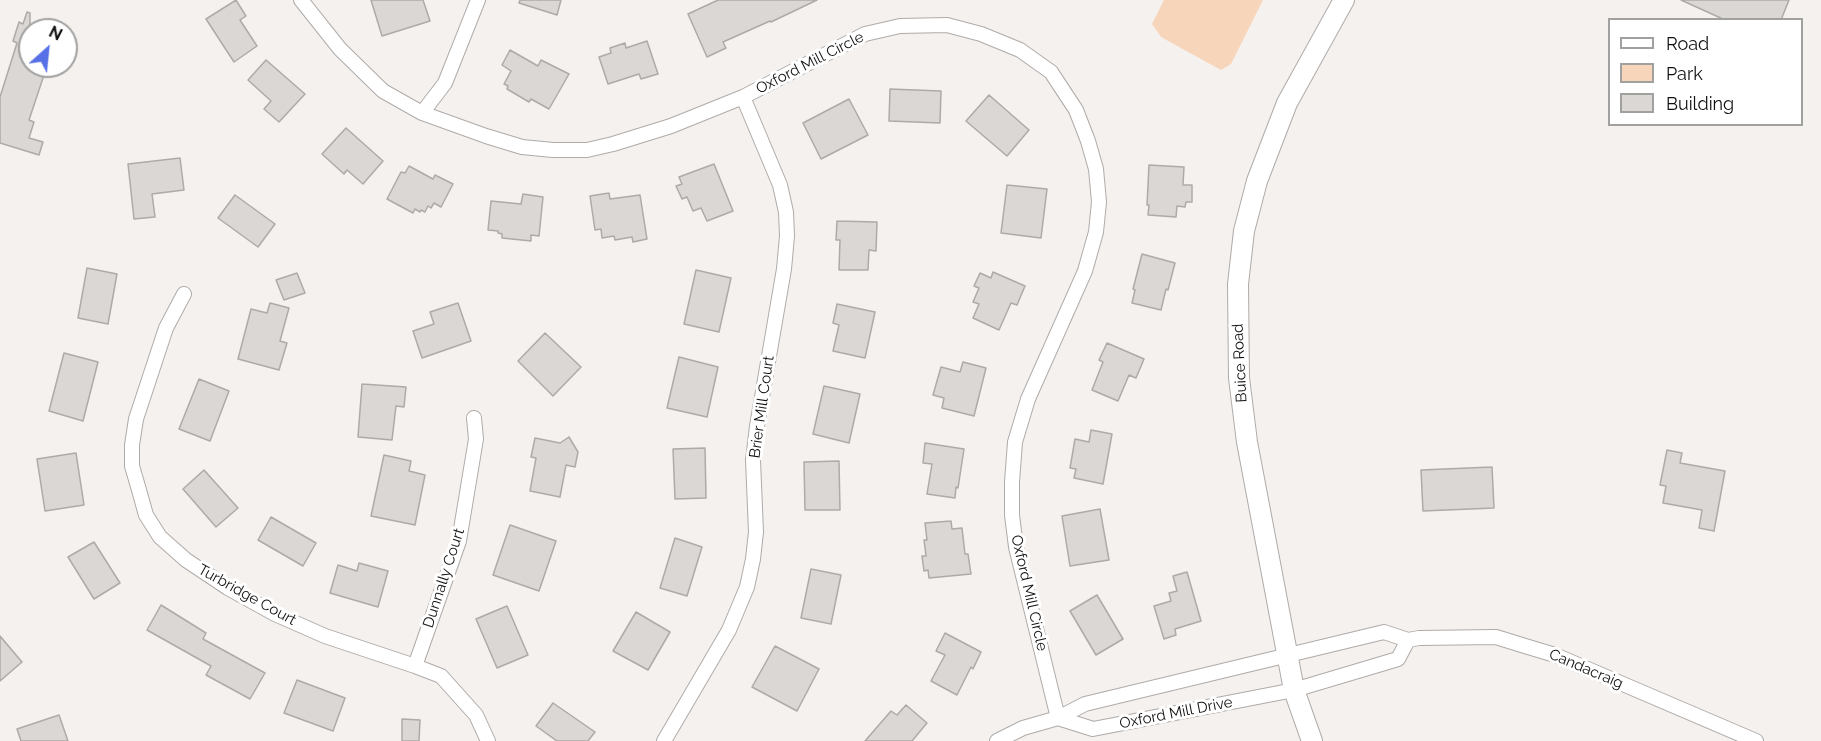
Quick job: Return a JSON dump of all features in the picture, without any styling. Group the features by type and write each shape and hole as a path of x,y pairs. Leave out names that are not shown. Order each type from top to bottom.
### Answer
{"street":[{"name":"Oxford Mill Circle","path":"301,0 340,49 383,90 422,113 486,136 522,147 553,150 587,150 672,126 743,97 865,33 900,26 946,25 981,34 1020,50 1051,72 1076,110 1096,169 1099,202 1096,232 1085,271 1028,399 1015,442 1012,515 1016,547 1058,718"},
{"path":"422,113 445,83 478,0"},
{"name":"Buice Road","path":"1312,741 1294,690 1247,442 1239,378 1238,284 1244,231 1257,181 1287,103 1344,0"},
{"name":"Brier Mill Court","path":"664,741 729,630 747,587 753,559 756,532 753,460 784,269 787,236 786,212 780,185 743,97"},
{"name":"Turbridge Court","path":"184,294 166,328 136,419 132,445 132,466 146,515 160,537 186,560 228,588 275,614 325,636 441,676 476,715 488,741"},
{"name":"Dunnally Court","path":"415,666 459,541 476,439 474,418"},
{"name":"Candacraig","path":"1287,656 1384,632 1408,639 1496,637 1555,655 1756,741"},
{"path":"1294,690 1398,659 1408,639"},
{"name":"Oxford Mill Drive","path":"997,741 1023,728 1058,718 1085,704 1287,656"},
{"name":"Oxford Mill Drive","path":"1058,718 1093,729 1294,690"}],"green space":[{"path":"1164,0 1263,0 1231,64 1221,70 1161,37 1152,24"}],"building":[{"path":"236,0 246,16 240,20 257,46 234,62 206,19"},
{"path":"371,0 423,0 430,21 382,36"},
{"path":"520,0 561,0 557,15 519,3"},
{"path":"718,0 817,0 723,42 726,48 707,57 688,14"},
{"path":"1681,0 1789,0 1782,18 1721,18"},
{"path":"18,25 18,78 43,78 29,120 34,122 29,138 43,142 39,155 0,143 0,97 17,43 13,41"},
{"path":"647,41 658,74 641,79 639,74 608,84 599,57 611,53 610,48 625,43 626,48"},
{"path":"510,50 538,66 541,60 569,74 549,109 531,99 529,102 507,89 508,86 504,84 511,71 502,65"},
{"path":"266,60 305,94 279,122 264,109 271,101 248,80"},
{"path":"890,89 941,91 940,123 889,121"},
{"path":"989,95 1029,130 1007,156 966,121"},
{"path":"849,99 868,135 821,159 803,123"},
{"path":"346,128 383,161 363,184 347,170 344,174 322,154"},
{"path":"180,158 184,190 152,194 155,217 134,219 128,164"},
{"path":"714,164 733,211 707,221 701,208 693,211 687,197 682,199 676,186 682,184 679,177"},
{"path":"1149,165 1184,167 1183,185 1192,185 1192,202 1186,202 1185,207 1177,206 1176,217 1148,215"},
{"path":"409,166 433,179 435,175 453,184 441,207 434,203 431,208 428,206 425,212 415,209 413,213 387,199 401,172 405,173"},
{"path":"1007,185 1047,189 1041,238 1001,233"},
{"path":"609,193 610,199 640,195 647,239 633,242 632,237 615,240 614,236 602,238 601,229 595,230 590,196"},
{"path":"523,194 543,197 539,236 531,235 531,241 502,238 502,234 498,231 488,230 491,201 521,204"},
{"path":"235,195 275,224 258,247 218,218"},
{"path":"837,221 877,222 876,251 869,250 868,270 839,270 840,240 836,240"},
{"path":"1142,254 1175,263 1161,310 1132,303 1135,290 1133,289"},
{"path":"87,268 117,274 108,324 78,318"},
{"path":"696,270 731,278 719,332 684,324"},
{"path":"993,272 1025,286 1017,305 1011,303 999,330 973,318 979,304 973,302 979,288 974,286 980,273 991,278"},
{"path":"297,273 305,293 284,300 276,280"},
{"path":"270,303 289,308 280,341 287,343 279,370 238,359 251,309 267,313"},
{"path":"458,303 471,341 422,358 413,331 434,324 430,312"},
{"path":"837,304 875,312 865,358 833,351 839,325 833,323"},
{"path":"545,333 581,367 553,396 518,361"},
{"path":"1107,343 1144,359 1136,378 1129,375 1118,401 1092,390 1103,362 1099,360"},
{"path":"64,353 98,362 83,421 49,411"},
{"path":"679,357 718,367 707,417 667,408"},
{"path":"963,362 986,368 974,416 942,408 944,398 933,395 941,367 960,372"},
{"path":"199,379 229,391 210,441 179,429"},
{"path":"362,384 406,387 404,407 396,406 392,440 358,437"},
{"path":"824,386 860,394 849,443 813,434"},
{"path":"1091,430 1112,434 1103,484 1074,478 1076,469 1070,468 1075,439 1089,442"},
{"path":"569,437 578,452 575,467 566,465 560,497 530,491 536,458 531,457 535,438 560,443"},
{"path":"925,443 964,449 955,498 927,494 932,464 923,463"},
{"path":"705,448 706,498 675,499 673,449"},
{"path":"1667,450 1682,453 1680,463 1725,471 1714,531 1699,528 1702,510 1663,503 1666,486 1660,485"},
{"path":"76,453 84,505 45,511 37,459"},
{"path":"384,455 411,461 409,471 425,475 415,525 371,516"},
{"path":"839,461 840,510 805,510 804,462"},
{"path":"1492,467 1494,508 1423,511 1421,470"},
{"path":"204,470 238,508 216,527 183,489"},
{"path":"1100,509 1109,560 1070,566 1062,516"},
{"path":"271,517 316,543 303,566 258,540"},
{"path":"951,521 952,529 962,528 965,554 968,554 971,574 929,578 928,570 924,571 922,556 926,556 925,523"},
{"path":"510,525 556,541 539,591 493,575"},
{"path":"675,538 702,547 687,596 660,588"},
{"path":"94,542 120,583 94,599 68,557"},
{"path":"359,563 388,571 378,607 330,593 338,565 357,571"},
{"path":"811,569 841,575 831,624 801,618"},
{"path":"1187,572 1201,621 1175,629 1176,635 1164,639 1154,606 1171,601 1169,593 1177,591 1173,576"},
{"path":"1097,595 1123,639 1096,655 1070,611"},
{"path":"161,605 206,633 203,639 265,673 250,699 206,675 211,666 147,630"},
{"path":"507,606 528,655 497,668 476,619"},
{"path":"636,612 670,632 648,670 613,651"},
{"path":"945,633 981,652 957,695 931,681 945,655 936,651"},
{"path":"0,636 22,662 0,681"},
{"path":"775,646 819,669 797,711 752,687"},
{"path":"297,680 345,698 333,731 284,713"},
{"path":"553,703 595,732 588,741 557,741 536,726"},
{"path":"906,705 927,723 912,741 865,741 891,711 897,715"},
{"path":"59,715 68,741 21,741 17,729"},
{"path":"402,719 420,720 419,741 402,741"}]}
